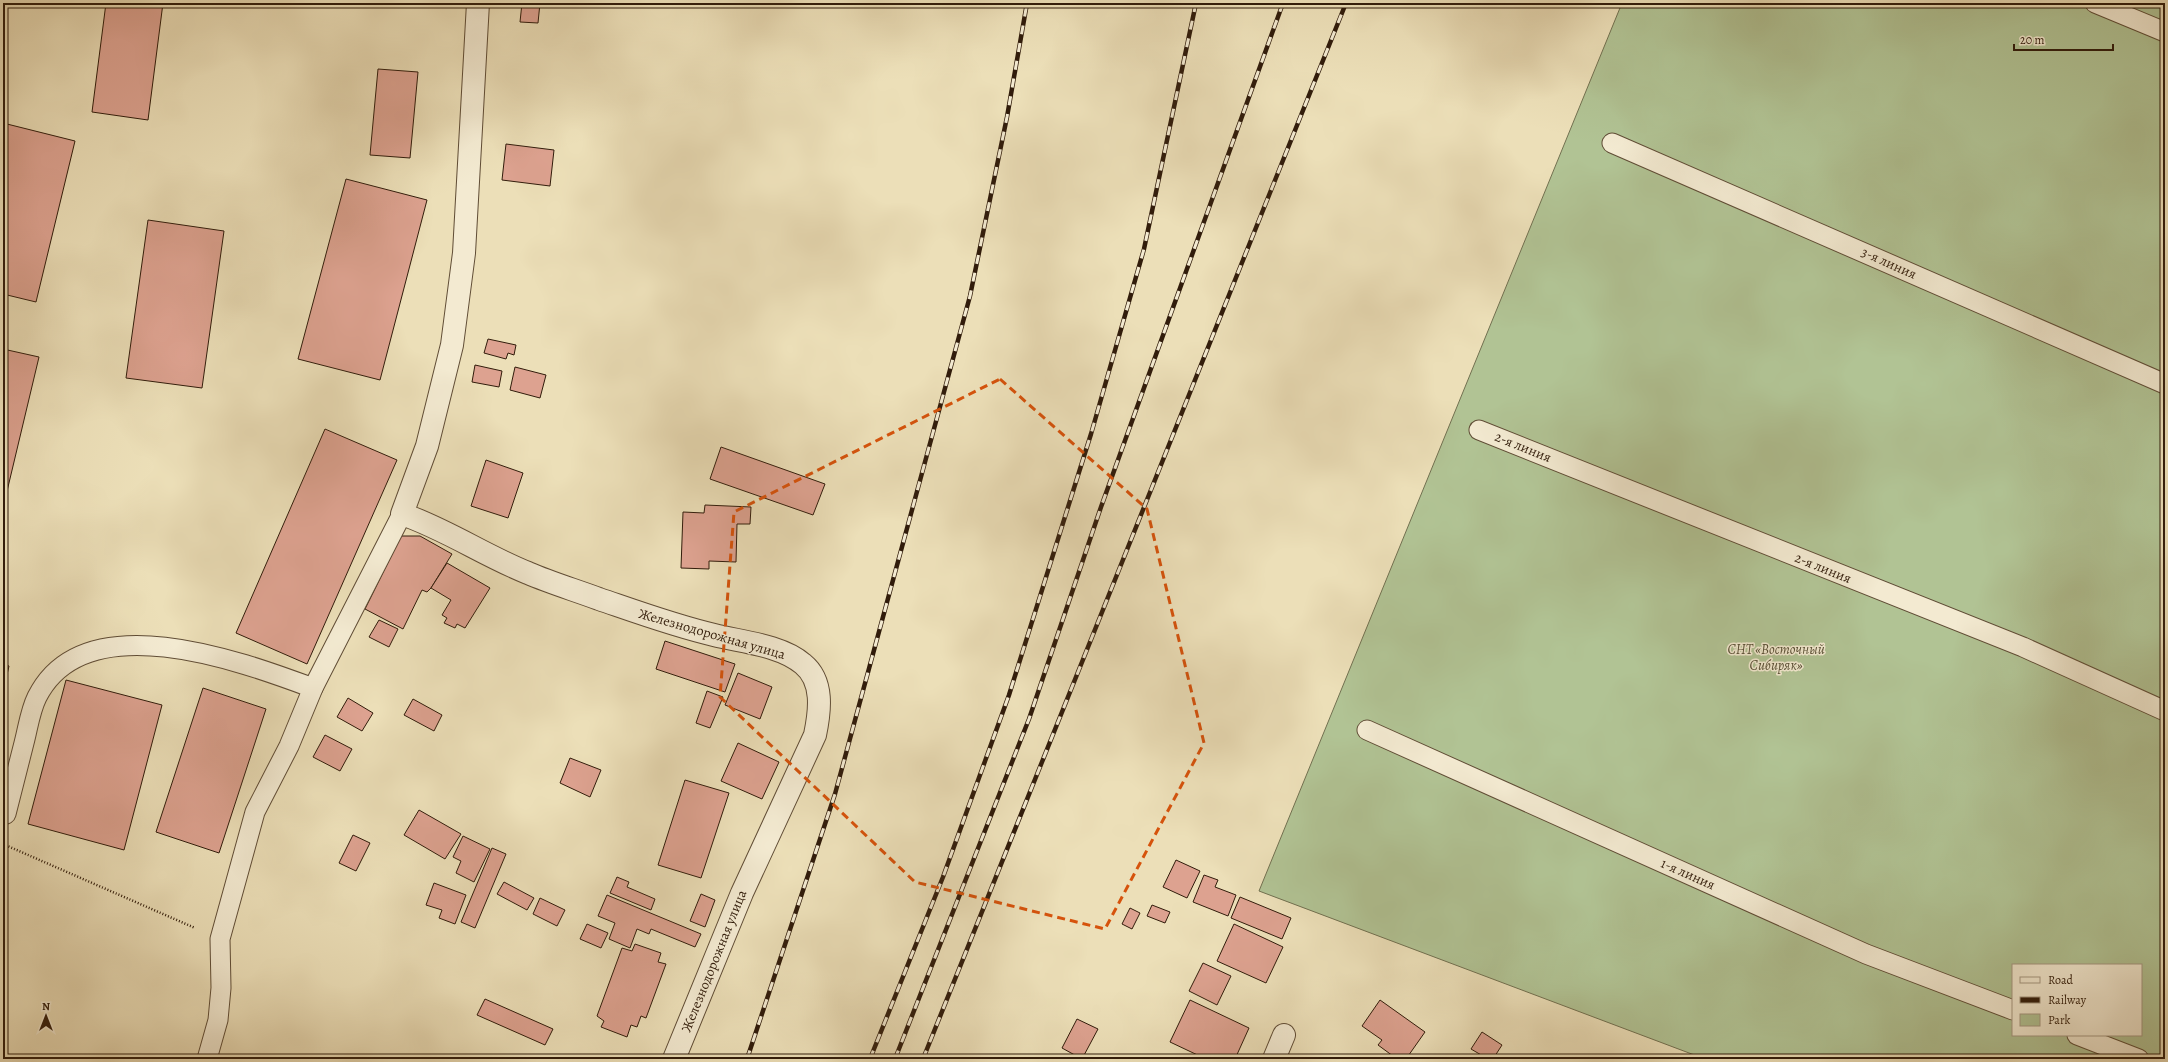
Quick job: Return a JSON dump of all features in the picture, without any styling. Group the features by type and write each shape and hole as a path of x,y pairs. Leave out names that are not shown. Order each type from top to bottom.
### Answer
{"street":[{"path":"402,514 427,446 452,345 464,253 478,3"},
{"name":"Железнодорожная улица","path":"402,514 424,522 469,546 528,574 680,626 767,648 803,664 812,675 818,688 820,701 819,718 815,735 742,892 674,1059"},
{"path":"1274,1059 1284,1035"}],"lane":[{"path":"2095,3 2165,32"},
{"name":"3-я линия","path":"1612,143 2165,384"},
{"name":"2-я линия","path":"1479,430 2023,648 2165,711"},
{"path":"207,1059 209,1046 218,1020 221,988 220,939 255,812 289,746 312,688 402,514"},
{"path":"6,814 30,717 38,697 51,676 64,665 86,654 110,646 128,644 150,645 233,662 267,671 312,688"},
{"name":"1-я линия","path":"1367,730 1866,954 2012,1010"},
{"path":"2080,1036 2139,1059"}],"path":[{"path":"3,844 220,939"}],"highlighted area":[{"path":"1000,379 1147,509 1204,743 1105,929 915,882 720,697 734,512"}],"green space":[{"name":"СНТ «Восточный Сибиряк»","path":"1622,3 2165,3 2165,1059 1705,1059 1259,891"}],"building":[{"path":"106,3 163,3 148,120 92,112"},
{"path":"522,3 540,3 538,23 520,22"},
{"path":"378,69 418,72 410,158 370,155"},
{"path":"3,123 75,141 36,302 3,294"},
{"path":"506,144 554,150 550,186 502,180"},
{"path":"346,179 427,200 380,380 298,359"},
{"path":"148,220 224,231 202,388 126,378"},
{"path":"488,339 516,345 514,355 508,353 506,359 484,353"},
{"path":"3,349 39,357 3,508"},
{"path":"475,365 502,371 499,387 472,382"},
{"path":"515,367 546,375 540,398 510,390"},
{"path":"325,429 397,460 307,664 236,633"},
{"path":"721,447 825,484 813,515 710,479"},
{"path":"486,460 523,473 508,518 471,506"},
{"path":"705,505 751,507 750,524 737,524 736,562 709,561 709,569 681,568 683,512 704,513"},
{"path":"401,536 420,536 452,554 431,588 427,592 422,590 403,629 365,609"},
{"path":"447,563 490,588 465,628 457,624 455,628 444,623 447,618 442,615 451,600 431,588"},
{"path":"379,620 398,629 389,647 369,637"},
{"path":"665,641 735,664 725,692 656,669"},
{"path":"3,664 9,666 3,692"},
{"path":"738,673 772,687 760,719 725,705"},
{"path":"66,680 162,705 124,850 28,824"},
{"path":"203,688 266,709 219,853 156,832"},
{"path":"707,691 723,697 710,728 696,723"},
{"path":"348,698 373,713 362,731 337,717"},
{"path":"413,699 442,715 434,731 404,715"},
{"path":"325,735 352,749 340,771 313,757"},
{"path":"738,743 779,762 762,799 721,781"},
{"path":"570,758 601,770 590,797 560,783"},
{"path":"685,780 729,793 701,878 658,865"},
{"path":"419,810 461,834 445,859 404,835"},
{"path":"353,835 370,843 356,871 339,863"},
{"path":"463,836 490,849 474,882 456,873 461,861 453,857"},
{"path":"492,848 506,854 475,928 461,922"},
{"path":"1176,860 1200,871 1187,898 1163,887"},
{"path":"1204,875 1218,880 1215,887 1236,895 1228,916 1193,902"},
{"path":"617,877 629,882 627,887 655,899 651,910 610,893"},
{"path":"504,882 534,898 527,910 497,894"},
{"path":"434,883 466,895 455,924 439,918 442,910 426,905"},
{"path":"701,894 715,900 705,927 690,921"},
{"path":"607,895 701,934 695,947 651,929 649,934 637,929 630,948 609,939 615,923 598,916"},
{"path":"1240,897 1291,918 1282,939 1231,918"},
{"path":"540,898 565,910 557,926 533,914"},
{"path":"1152,905 1170,912 1165,923 1147,916"},
{"path":"1130,908 1140,913 1132,929 1122,924"},
{"path":"587,924 608,933 601,948 580,939"},
{"path":"1234,924 1283,947 1266,983 1217,961"},
{"path":"635,944 661,953 658,962 666,964 646,1018 641,1016 637,1027 631,1025 627,1037 601,1027 604,1021 597,1016 622,948 632,951"},
{"path":"1203,963 1231,976 1217,1005 1189,991"},
{"path":"485,999 553,1029 545,1045 477,1015"},
{"path":"1190,1000 1249,1028 1235,1059 1206,1059 1170,1042"},
{"path":"1380,1000 1425,1032 1406,1059 1397,1059 1378,1045 1382,1040 1362,1026"},
{"path":"1077,1019 1098,1029 1082,1059 1062,1048"},
{"path":"1482,1032 1502,1045 1493,1059 1488,1059 1471,1049"}],"railway":[{"path":"747,1059 835,794 970,296 1007,117 1027,3"},
{"path":"870,1059 943,877 1009,695 1091,434 1144,249 1196,3"},
{"path":"895,1059 1029,719 1101,507 1283,3"},
{"path":"923,1059 1346,3"}]}
